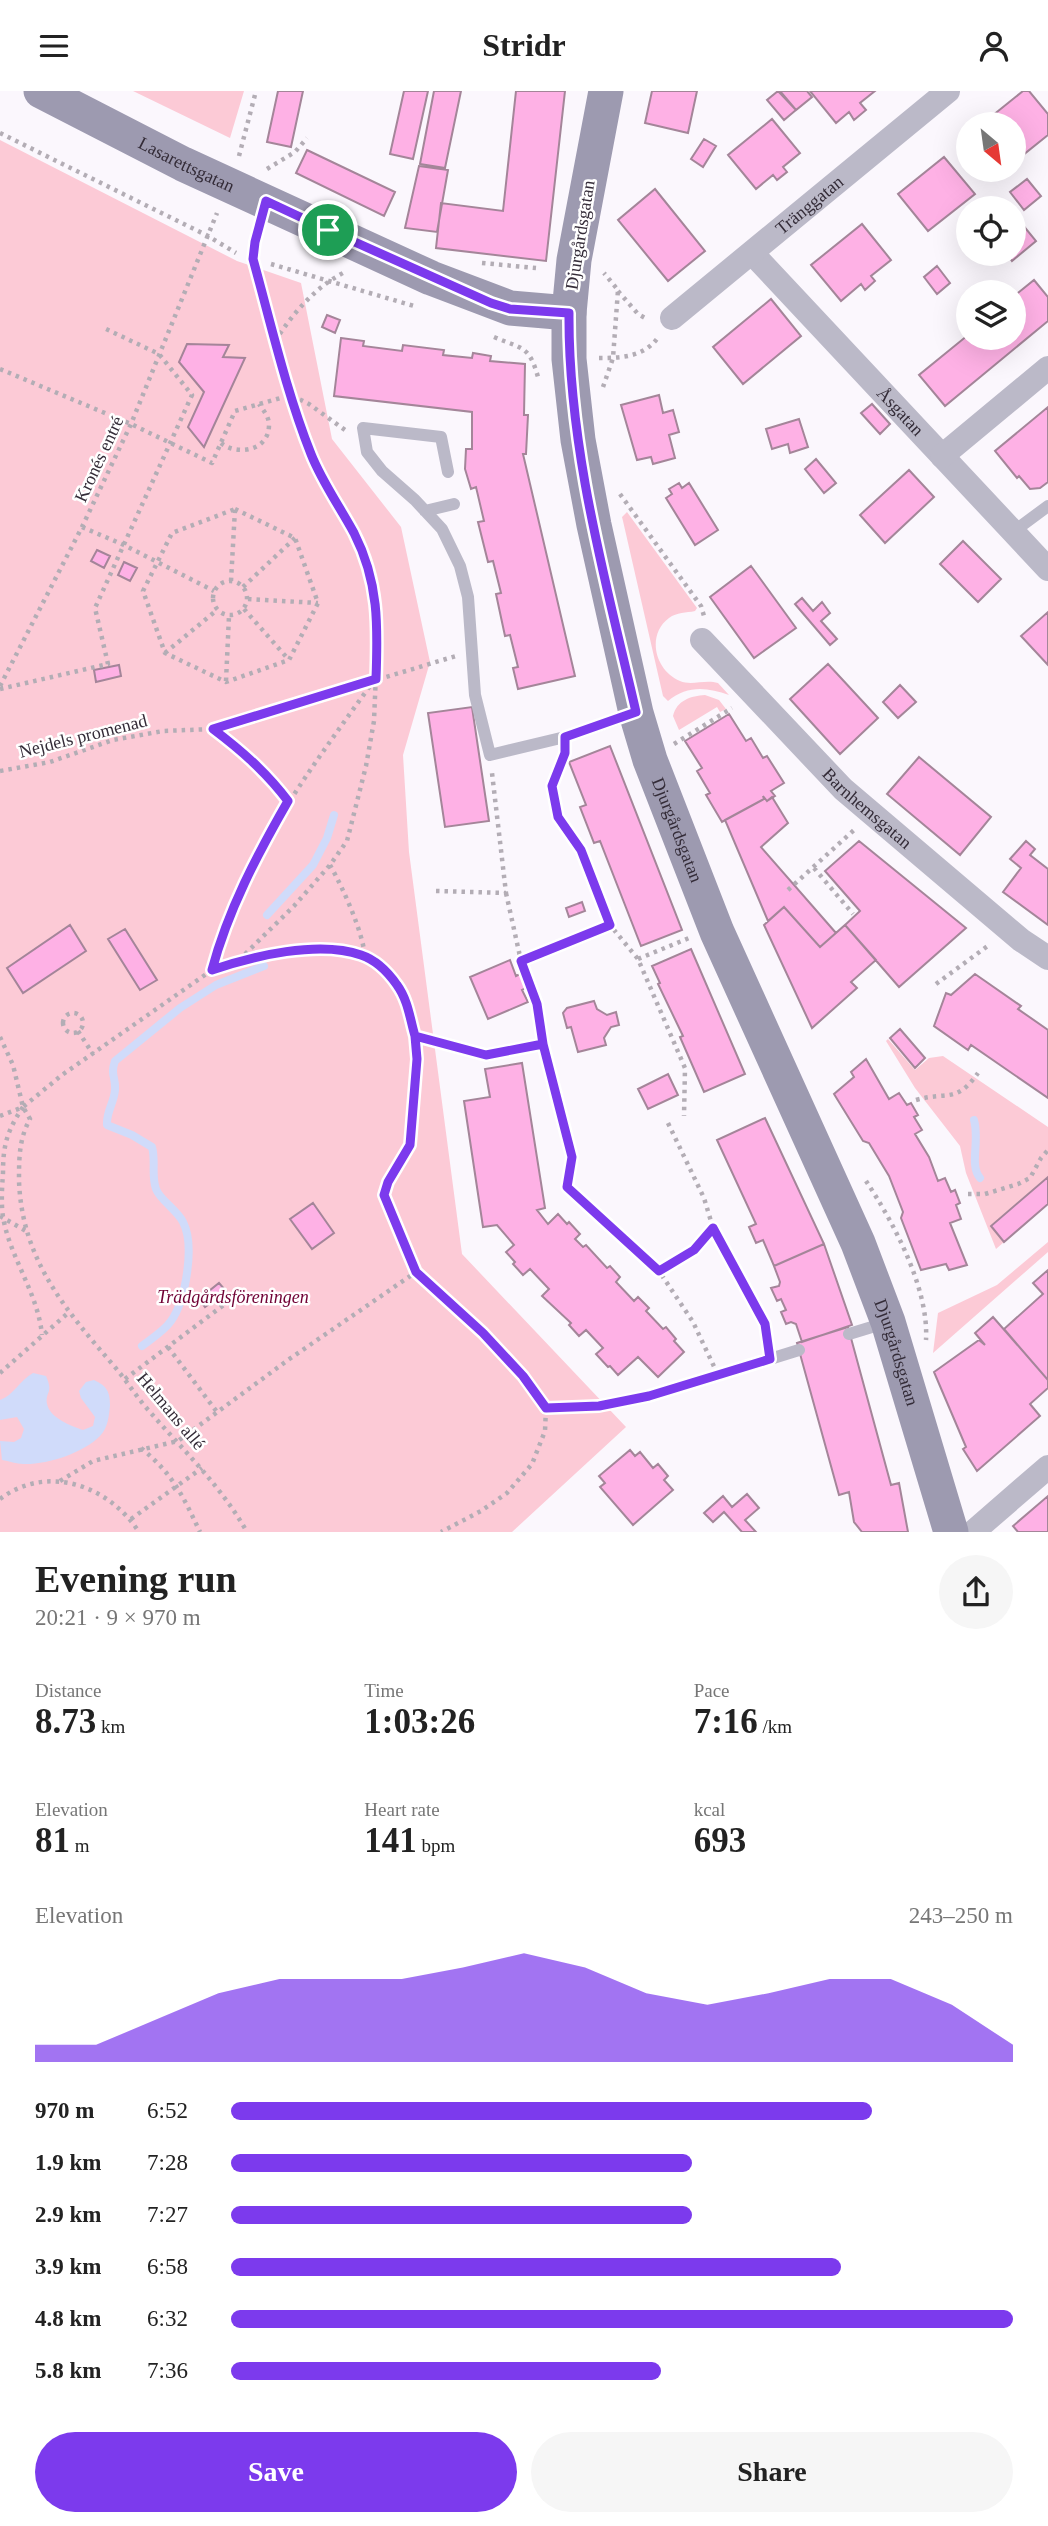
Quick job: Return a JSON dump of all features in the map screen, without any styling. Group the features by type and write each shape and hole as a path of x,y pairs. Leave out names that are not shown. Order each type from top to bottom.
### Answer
{"main road":[{"name":"Lasarettsgatan","path":"41,91 183,164 265,187 389,259 491,303 510,309 569,313"},
{"name":"Djurgårdsgatan","path":"606,91 574,260 569,313 569,359 578,440 594,525 636,712 650,760 717,932 858,1243 888,1322 951,1532"}],"street":[{"name":"Tränggatan","path":"671,318 948,91"},
{"name":"Åsgatan","path":"752,253 1048,569"},
{"path":"942,456 1048,367"},
{"name":"Barnhemsgatan","path":"702,640 843,789 1021,940 1048,958"},
{"path":"973,1532 1048,1467"}],"lane":[{"path":"253,259 265,187"},
{"path":"448,472 441,437 363,428 367,452 382,471 442,529 460,566 468,597 475,695 490,755 565,737 636,712"},
{"path":"425,511 454,505"},
{"path":"1013,532 1047,509"},
{"path":"849,1334 888,1322"},
{"path":"770,1359 799,1350"}],"path":[{"path":"0,133 208,236 234,252 371,295 424,308"},
{"path":"265,187 307,138"},
{"name":"Kronés entré","path":"0,687 131,424 208,236"},
{"path":"238,961 294,906 347,841 374,721 378,625 374,586 355,536 311,456 253,259"},
{"path":"597,264 638,314 656,321 671,318"},
{"path":"275,341 290,318 328,280 348,271"},
{"path":"371,295 377,285"},
{"path":"600,396 613,358 618,290"},
{"path":"613,358 640,354 648,350 671,318"},
{"path":"0,687 108,664 95,608 192,395 159,354 106,329"},
{"path":"485,334 528,352 534,361"},
{"path":"0,369 131,424 212,463 235,411 291,395 309,404 350,434 367,452"},
{"path":"221,443 229,449 241,451 252,449 261,443 269,426 259,404"},
{"path":"615,487 701,606 705,622 702,640"},
{"path":"231,581 234,509"},
{"path":"234,509 295,538 318,603 289,660 226,682 165,653 144,591 172,533 234,509"},
{"path":"82,527 124,545 214,591"},
{"path":"243,587 295,538"},
{"path":"231,581 243,587 248,599 244,609 229,616 217,610 214,591 218,585 231,581"},
{"path":"248,599 318,603"},
{"path":"244,609 289,660"},
{"path":"165,653 217,610"},
{"path":"226,682 229,616"},
{"name":"Nejdels promenad","path":"0,771 50,762 113,740 163,731 213,729 472,652"},
{"path":"212,970 222,934 245,881 288,801 376,679"},
{"path":"673,744 728,711"},
{"path":"213,729 261,768 288,801"},
{"path":"670,735 676,752"},
{"path":"565,737 565,753 552,786 558,817 581,850 610,925 638,959 685,1068 684,1116"},
{"path":"490,755 506,893 521,961 537,1004 543,1044 572,1157 567,1187 659,1271 693,1322 718,1375"},
{"path":"788,890 856,828"},
{"path":"330,865 341,883 364,939 365,957"},
{"path":"814,867 853,914"},
{"path":"436,891 506,893"},
{"path":"521,961 610,925"},
{"path":"638,959 695,935"},
{"path":"42,1335 41,1317 2,1217 3,1149 10,1126 23,1107 62,1075 212,970 238,961 303,950 334,950 365,957 382,967 407,1004 415,1036 417,1059 410,1145 388,1182 384,1195 416,1272 483,1333 523,1376 546,1408 545,1431 532,1464 507,1493 481,1511 441,1532"},
{"path":"936,984 977,954"},
{"path":"68,1013 76,1013 82,1019 82,1026 78,1031 71,1032 64,1028 63,1020 68,1013"},
{"path":"78,1031 93,1054"},
{"path":"415,1036 486,1055 543,1044"},
{"path":"0,1037 13,1066 23,1107"},
{"path":"916,1100 958,1094 978,1073"},
{"path":"0,1116 23,1107"},
{"name":"Helmans allé","path":"23,1107 30,1119 21,1136 20,1193 27,1232 37,1262 68,1313 148,1410 202,1468 237,1514 247,1532"},
{"path":"546,1408 599,1406 649,1396 770,1359 765,1324 713,1228 704,1198 668,1123"},
{"path":"968,1194 985,1194 1030,1178 1048,1150"},
{"path":"864,1178 890,1216 926,1309 926,1343"},
{"path":"2,1217 27,1232"},
{"path":"659,1271 694,1250 713,1228"},
{"path":"61,1481 93,1461 178,1441 338,1324 416,1272"},
{"path":"125,1379 241,1292"},
{"path":"0,1373 68,1313"},
{"path":"168,1347 218,1412"},
{"path":"141,1448 157,1461 178,1486 200,1532"},
{"path":"131,1519 202,1468"},
{"path":"0,1499 7,1493 33,1484 61,1481 81,1485 117,1504 139,1532"}],"green space":[{"path":"133,91 244,91 230,138"},
{"name":"Trädgårdsföreningen","path":"0,140 237,261 301,283 332,439 401,527 430,662 403,755 409,852 462,1254 626,1427 512,1532 0,1532"},
{"path":"627,512 697,608 695,611 672,616 662,625 656,643 659,661 671,676 680,681 718,683 729,695 697,689 682,692 668,701 663,696 622,517"},
{"path":"705,695 719,700 726,709 720,712 717,707 679,730 673,716 678,706 690,698"},
{"path":"888,1039 915,1070 929,1058 943,1056 1048,1127 1048,1177 991,1226 1004,1242 996,1249 966,1173 960,1146 915,1088 886,1041"},
{"path":"1048,1242 1048,1252 933,1353 938,1313 997,1285"}],"water":[{"path":"33,1373 46,1376 49,1386 47,1404 52,1413 62,1421 83,1430 93,1426 95,1417 79,1391 86,1382 94,1380 102,1385 110,1400 106,1426 93,1442 64,1457 33,1464 2,1460 0,1441 14,1442 21,1438 24,1429 17,1417 0,1420 0,1400"}],"building":[{"path":"278,91 303,91 291,147 267,142"},
{"path":"404,91 428,91 413,159 390,154"},
{"path":"434,91 461,91 445,168 420,164"},
{"path":"516,91 565,91 546,261 436,248 441,203 503,211"},
{"path":"652,91 697,91 688,133 645,123"},
{"path":"778,91 796,110 784,120 767,100"},
{"path":"780,91 807,91 812,97 796,110"},
{"path":"810,91 875,91 860,103 866,110 854,120 849,112 836,123"},
{"path":"1023,91 1029,91 1048,114 1048,135 1026,153 1026,112 997,112"},
{"path":"772,119 800,153 783,167 787,172 777,180 773,175 756,189 728,155"},
{"path":"704,139 716,146 703,167 691,159"},
{"path":"307,150 395,192 384,216 296,173"},
{"path":"944,157 956,171 956,182 965,182 975,194 956,196 956,209 928,231 898,194"},
{"path":"419,166 448,170 437,232 405,228"},
{"path":"1026,180 1041,196 1026,208 1026,196 1013,196 1010,192"},
{"path":"655,189 705,251 668,281 618,220"},
{"path":"862,224 891,260 871,276 875,281 865,290 861,284 841,301 811,265"},
{"path":"1026,229 1036,241 1026,249"},
{"path":"937,266 950,283 937,294 924,277"},
{"path":"1034,280 1048,297 1048,321 1026,339 1026,286"},
{"path":"771,299 801,336 743,384 713,347"},
{"path":"327,315 340,320 335,333 322,327"},
{"path":"341,338 364,341 363,346 402,351 403,345 444,350 443,355 472,358 473,353 491,356 490,361 525,364 524,415 528,415 526,454 523,454 575,676 518,689 513,668 518,667 510,635 505,636 496,594 501,593 493,561 488,562 478,522 484,521 476,487 471,489 465,469 466,449 472,449 472,412 334,396"},
{"path":"187,344 229,345 223,357 245,358 204,447 188,427 204,392 179,362"},
{"path":"956,345 956,350 1013,350 945,406 919,375"},
{"path":"659,395 663,413 673,410 679,432 669,435 675,458 653,464 651,457 637,460 621,405"},
{"path":"872,404 890,424 880,434 861,413"},
{"path":"1048,407 1048,482 1040,488 1030,489 1019,476 1017,478 995,451"},
{"path":"799,419 808,447 790,453 788,444 772,449 766,429"},
{"path":"816,459 836,483 824,493 805,469"},
{"path":"909,470 934,497 885,543 860,515"},
{"path":"679,483 682,488 689,483 718,530 695,545 666,498 672,494 669,489"},
{"path":"963,541 1001,579 978,602 940,564"},
{"path":"97,550 110,556 104,568 91,561"},
{"path":"124,562 137,568 130,581 118,575"},
{"path":"751,566 796,628 754,658 710,597"},
{"path":"802,598 813,611 822,602 830,613 821,621 837,639 830,645 795,604"},
{"path":"1048,612 1048,665 1021,636"},
{"path":"828,664 878,718 840,754 790,699"},
{"path":"119,665 121,676 96,682 94,670"},
{"path":"900,685 916,702 898,718 883,702"},
{"path":"472,707 489,821 445,827 428,713"},
{"path":"729,714 746,741 751,738 763,758 767,756 784,783 771,791 775,796 767,801 763,796 764,799 722,822 706,795 710,793 697,771 702,768 685,741"},
{"path":"610,746 682,930 641,946 600,841 594,843 580,807 586,805 569,762"},
{"path":"919,757 991,817 960,855 887,794"},
{"path":"763,796 767,801 772,797 788,823 761,847 836,933 820,947 784,907 768,921 725,820 764,799"},
{"path":"859,841 966,928 899,987 845,925 860,911 825,871"},
{"path":"1026,841 1035,849 1030,855 1048,869 1048,925 1003,892 1021,868 1010,859"},
{"path":"582,902 585,911 569,917 566,908"},
{"path":"784,907 820,947 845,925 876,960 851,982 857,988 812,1028 764,925"},
{"path":"70,925 86,951 23,993 7,968"},
{"path":"125,929 157,980 140,990 108,939"},
{"path":"691,949 745,1074 704,1092 652,966"},
{"path":"510,960 516,976 522,973 528,987 522,990 528,1002 488,1019 470,977"},
{"path":"975,974 1021,1006 1018,1009 1048,1030 1048,1098 971,1045 968,1050 934,1026 946,993 951,995"},
{"path":"594,1001 597,1009 607,1015 616,1012 619,1025 611,1027 604,1038 606,1045 578,1052 571,1027 567,1028 563,1013 567,1008"},
{"path":"900,1029 925,1058 915,1068 890,1038"},
{"path":"866,1059 889,1099 899,1093 907,1105 911,1103 918,1115 914,1117 922,1130 915,1134 929,1157 938,1181 945,1178 951,1192 955,1190 960,1203 956,1205 961,1219 950,1223 967,1265 949,1270 946,1264 921,1270 901,1218 903,1212 889,1176 834,1094 854,1077 851,1072"},
{"path":"522,1063 545,1208 537,1210 548,1224 558,1214 567,1224 569,1222 580,1234 575,1239 583,1247 586,1245 607,1268 610,1266 620,1277 616,1282 634,1301 638,1297 649,1308 646,1311 676,1339 674,1341 684,1352 658,1377 638,1357 618,1375 608,1367 596,1354 603,1348 586,1330 579,1336 569,1325 571,1323 542,1296 549,1289 530,1269 523,1275 513,1264 515,1262 506,1252 514,1245 497,1225 483,1227 464,1101 490,1097 485,1069"},
{"path":"668,1074 678,1095 648,1109 638,1089"},
{"path":"765,1118 824,1244 774,1266 763,1240 756,1243 749,1227 756,1224 717,1140"},
{"path":"1048,1177 1048,1204 1004,1242 991,1226"},
{"path":"313,1203 334,1233 312,1249 290,1219"},
{"path":"824,1244 852,1325 802,1342 796,1324 786,1324 781,1312 786,1310 781,1299 777,1301 771,1288 779,1286 780,1282 774,1266"},
{"path":"1048,1270 1048,1380 1004,1329 1043,1294 1033,1283"},
{"path":"219,1283 226,1291 205,1307 199,1299"},
{"path":"993,1317 1048,1380 1048,1388 1030,1404 1040,1416 977,1471 963,1449 966,1447 934,1372 979,1340 985,1345 975,1333"},
{"path":"848,1327 891,1485 899,1483 908,1532 862,1532 854,1522 849,1492 839,1495 797,1343"},
{"path":"630,1450 635,1456 640,1452 653,1468 658,1464 668,1476 664,1480 673,1490 633,1525 600,1487 605,1483 599,1476"},
{"path":"747,1494 759,1508 745,1520 756,1532 742,1532 724,1512 713,1522 704,1513 723,1496 732,1507"},
{"path":"1048,1496 1048,1532 1018,1532 1013,1526"}],"waterway":[{"path":"267,915 313,865 327,838 334,815"},
{"path":"142,1346 171,1321 181,1300 187,1272 187,1232 177,1213 156,1189 152,1147 107,1125 115,1090 115,1061 180,1008 216,985 264,966"},
{"path":"974,1120 975,1166 980,1178"}],"route":[{"path":"328,230 266,201 253,259 311,456 355,536 374,586 378,625 376,679 213,729 247,754 269,775 288,801 245,881 222,934 212,970 238,961 303,950 334,950 360,954 382,967 398,987 407,1004 415,1036 486,1055 543,1044 572,1157 567,1187 659,1271 694,1250 713,1228 765,1324 770,1359 649,1396 599,1406 546,1408 523,1376 483,1333 416,1272 410,1262 384,1195 388,1182 410,1145 417,1059 415,1036 486,1055 543,1044 537,1004 521,961 610,925 581,850 558,817 552,786 565,753 565,737 636,712 578,440 569,359 569,313 510,309 491,303 328,230"}]}
